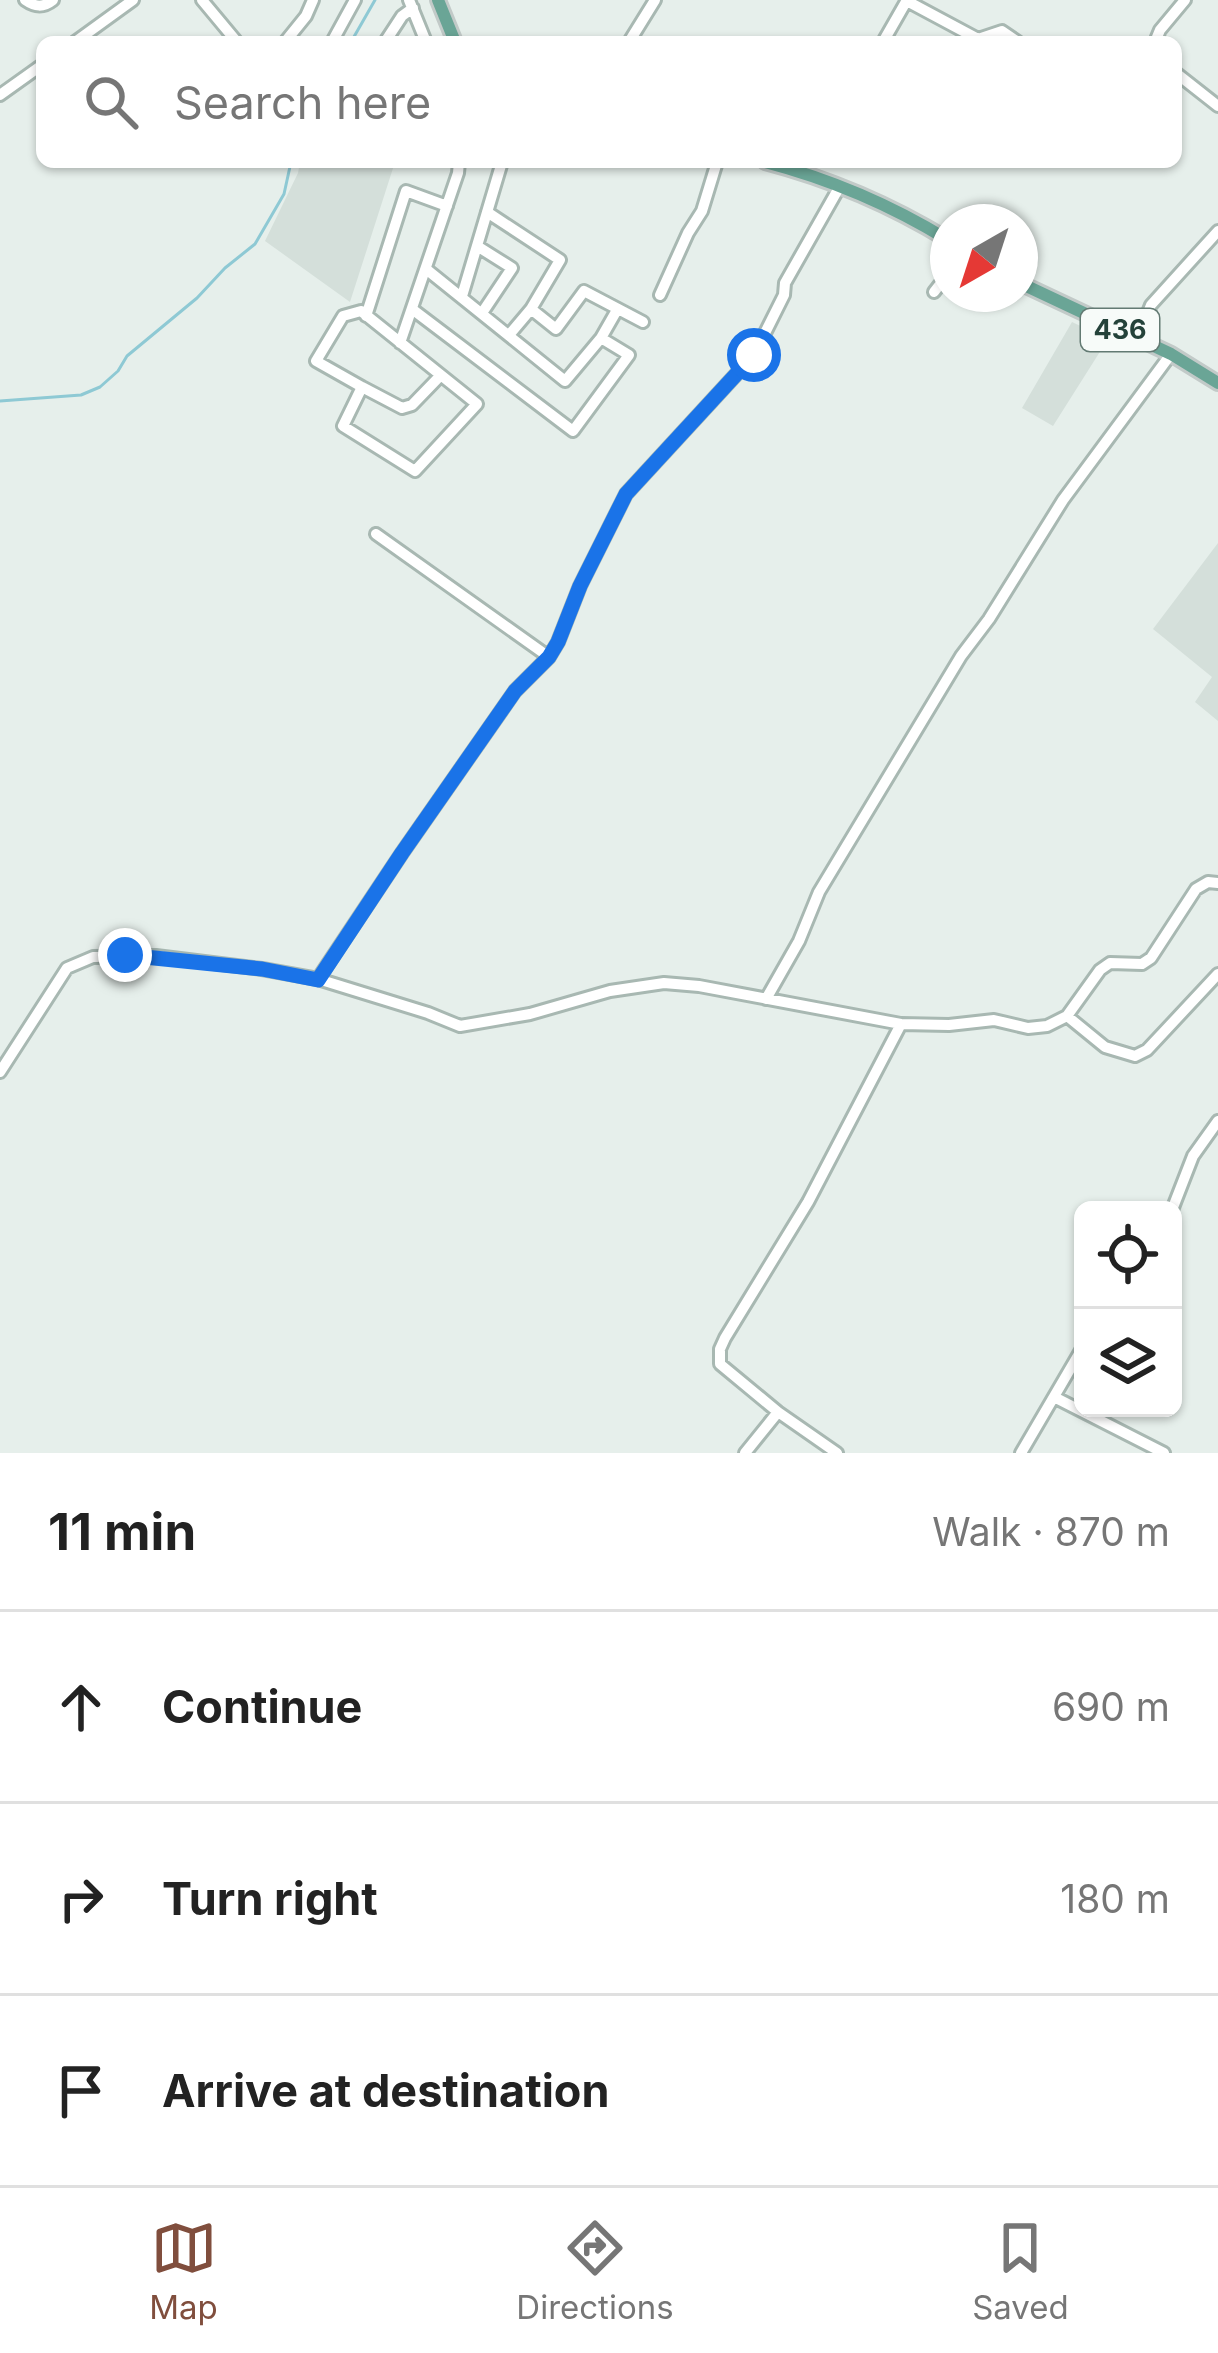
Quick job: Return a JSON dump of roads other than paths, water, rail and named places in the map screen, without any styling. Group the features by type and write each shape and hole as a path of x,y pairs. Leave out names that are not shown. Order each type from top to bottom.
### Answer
{"main road":[{"path":"437,0 452,36"},
{"path":"813,169 930,229"},
{"name":"436","path":"1038,292 1171,354 1218,382"}],"street":[{"path":"25,0 34,6 52,0"},
{"path":"83,36 133,0"},
{"path":"202,0 232,36"},
{"path":"290,36 314,0"},
{"path":"335,36 355,0"},
{"path":"633,36 655,0"},
{"path":"886,36 907,0 973,36"},
{"path":"1158,36 1185,0"},
{"path":"411,4 424,36"},
{"path":"389,36 411,4"},
{"path":"0,95 36,69"},
{"path":"1182,78 1218,106"},
{"path":"400,343 458,168"},
{"path":"462,296 500,168"},
{"path":"660,295 702,211 716,168"},
{"path":"318,980 515,691 549,657 626,494 754,355 784,296 785,283 840,186"},
{"path":"366,316 406,191 447,206"},
{"path":"487,212 560,260 531,309 509,334"},
{"path":"1138,338 1151,305 1218,231"},
{"path":"477,246 512,268 482,313"},
{"path":"426,269 565,381 601,338 617,310"},
{"path":"531,309 556,329 584,291 643,322"},
{"path":"412,309 573,430 628,355 601,338"},
{"path":"362,387 344,426 416,471 478,404 361,311 343,316 316,361 403,408 412,405 441,375"},
{"path":"766,999 799,941 819,892 962,656 1063,500 1171,354"},
{"path":"376,534 549,657"},
{"path":"0,1072 67,968 93,957 156,956 262,969 318,980 460,1026 644,985 699,986 901,1024 994,1020 1028,1028 1067,1016 1110,963 1142,964 1151,958 1196,889 1208,882 1218,884"},
{"path":"1067,1016 1105,1048 1136,1056 1218,974"},
{"path":"836,1453 720,1364 720,1349 808,1202 901,1024"},
{"path":"1176,1201 1193,1156 1218,1121"},
{"path":"1021,1453 1074,1363"},
{"path":"1054,1397 1164,1453"},
{"path":"745,1453 778,1412"}],"waterway":[{"path":"354,36 375,0"},
{"path":"0,401 81,395 100,387 127,356 255,244 284,194 290,168"}]}
